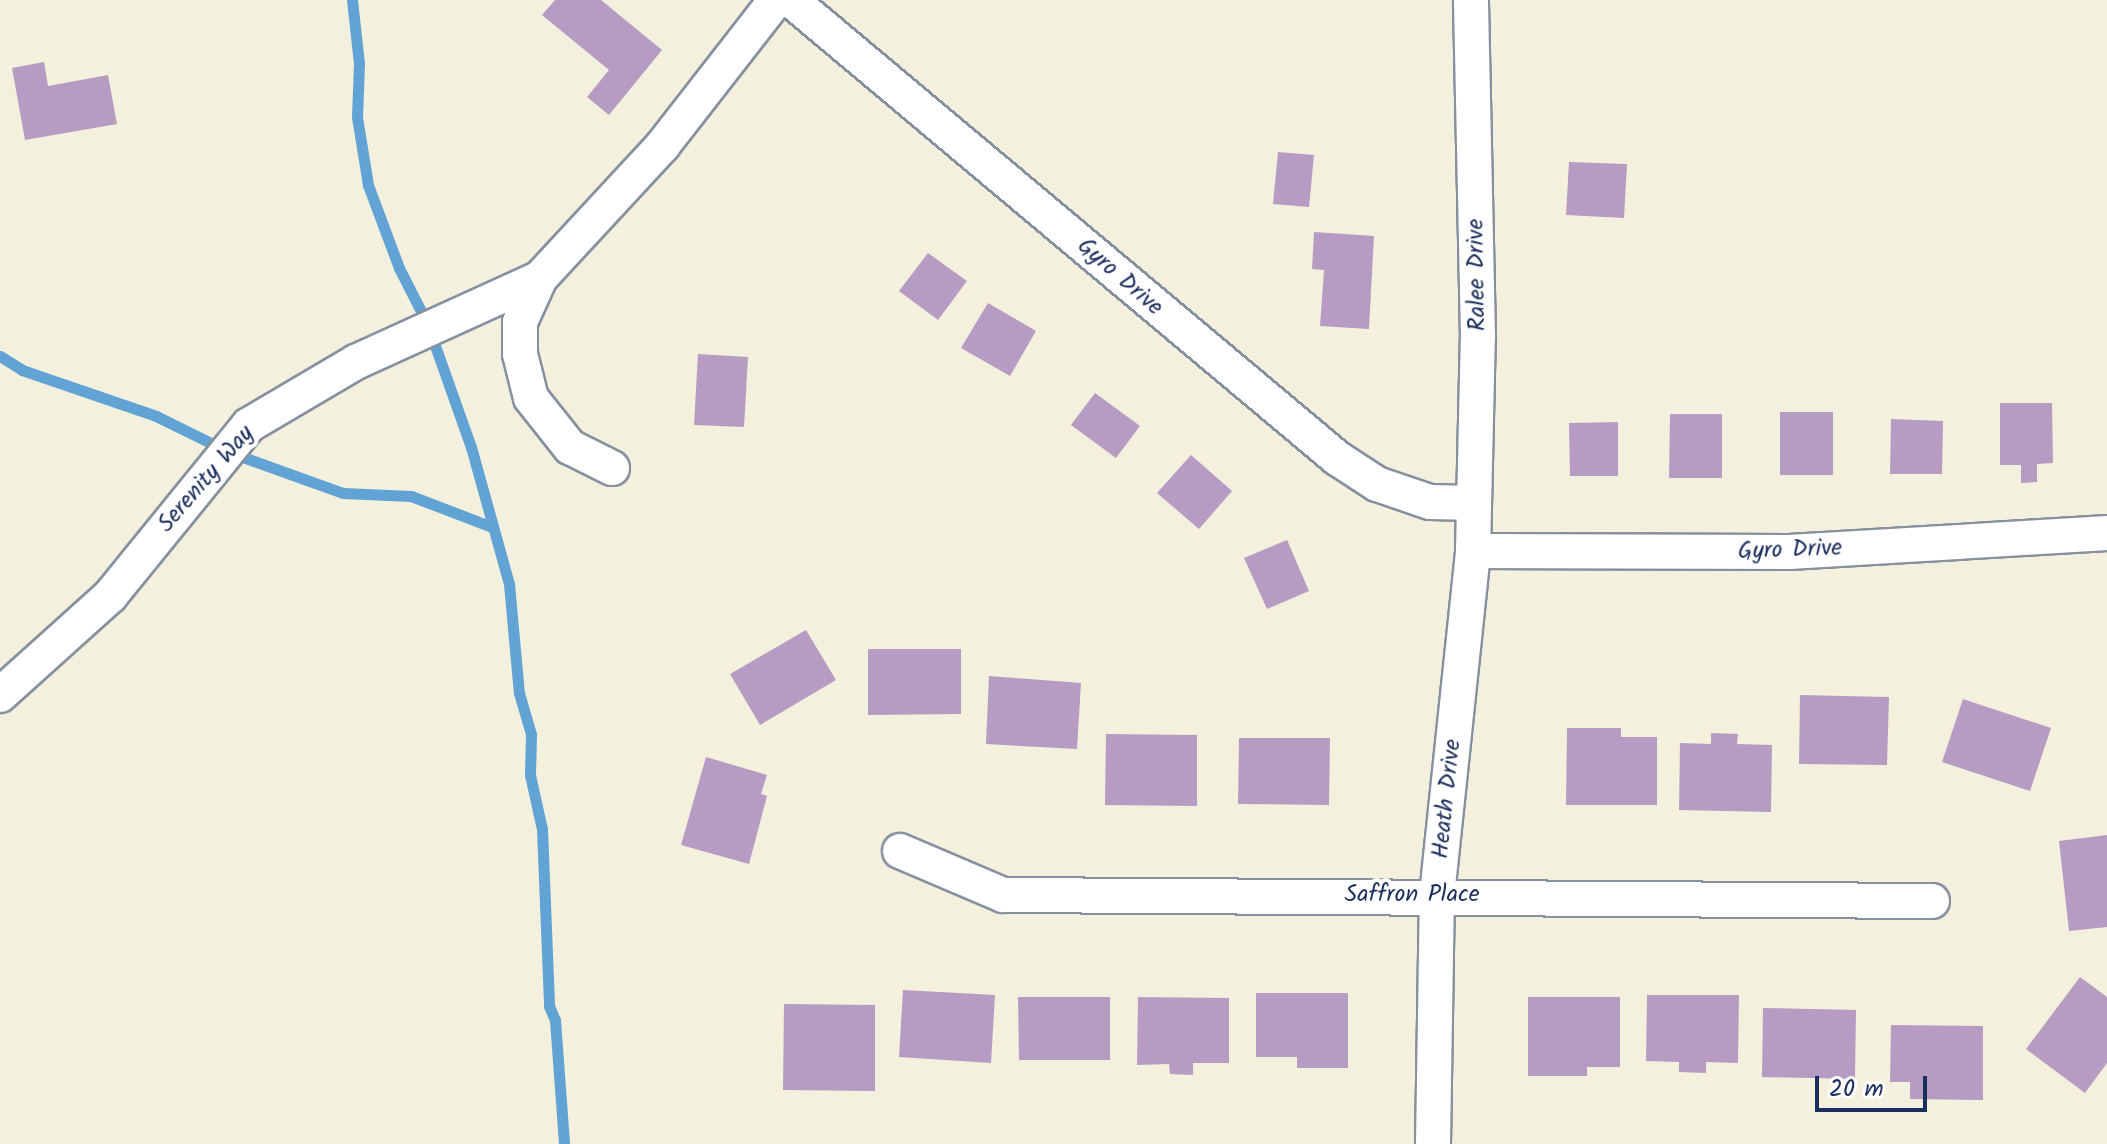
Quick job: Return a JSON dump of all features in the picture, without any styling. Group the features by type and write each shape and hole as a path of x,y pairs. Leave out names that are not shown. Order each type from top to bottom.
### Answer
{"street":[{"name":"Serenity Way","path":"612,468 570,447 531,398 520,354 520,322 540,278 663,145 776,0"},
{"name":"Gyro Drive","path":"791,0 1337,458 1377,484 1430,502 1474,503"},
{"name":"Ralee Drive","path":"1471,0 1478,337 1473,551"},
{"name":"Serenity Way","path":"0,695 110,596 249,425 356,362 540,278"},
{"name":"Gyro Drive","path":"1473,551 1789,552 2107,533"},
{"name":"Heath Drive","path":"1433,1144 1437,895 1473,551"},
{"name":"Saffron Place","path":"900,851 1003,895 1437,895 1932,901"}],"building":[{"path":"555,0 601,0 662,50 609,115 587,97 609,70 542,15"},
{"path":"44,62 48,86 108,75 117,124 25,140 12,68"},
{"path":"1278,152 1314,155 1309,207 1273,204"},
{"path":"1569,162 1627,164 1624,218 1566,215"},
{"path":"1314,232 1374,236 1369,329 1320,326 1324,270 1312,269"},
{"path":"928,253 967,281 938,320 899,291"},
{"path":"988,303 1036,331 1010,376 961,348"},
{"path":"698,354 748,357 744,427 694,425"},
{"path":"1095,393 1140,426 1116,458 1071,425"},
{"path":"2000,403 2052,403 2053,463 2037,464 2037,482 2021,483 2021,465 2000,465"},
{"path":"1780,412 1833,412 1833,475 1780,475"},
{"path":"1670,414 1722,414 1722,478 1669,478"},
{"path":"1891,419 1943,421 1942,474 1890,474"},
{"path":"1618,422 1618,476 1570,476 1569,423"},
{"path":"1191,455 1232,491 1199,529 1157,493"},
{"path":"1287,540 1309,591 1267,609 1244,558"},
{"path":"806,630 836,680 760,725 730,674"},
{"path":"868,649 961,649 961,714 868,715"},
{"path":"989,676 1081,683 1077,749 986,744"},
{"path":"1800,695 1889,697 1887,765 1799,764"},
{"path":"1963,699 2051,728 2030,791 1942,762"},
{"path":"1567,728 1621,728 1621,737 1657,737 1657,805 1566,805"},
{"path":"1711,733 1738,734 1737,744 1772,745 1771,812 1679,810 1680,743 1711,744"},
{"path":"1106,734 1197,735 1197,806 1105,805"},
{"path":"1239,738 1330,738 1329,805 1238,804"},
{"path":"706,757 767,775 761,794 767,796 749,864 681,845"},
{"path":"2107,835 2107,927 2069,931 2059,841"},
{"path":"2080,977 2107,997 2107,1063 2085,1093 2026,1049"},
{"path":"903,990 995,995 991,1063 899,1057"},
{"path":"1256,993 1348,993 1348,1068 1297,1068 1297,1057 1256,1057"},
{"path":"1647,995 1739,995 1738,1063 1706,1062 1706,1073 1679,1072 1679,1062 1646,1061"},
{"path":"1018,997 1110,997 1110,1060 1019,1060"},
{"path":"1138,997 1229,998 1229,1063 1193,1063 1193,1075 1170,1074 1169,1064 1137,1065"},
{"path":"1528,997 1620,997 1620,1067 1587,1067 1587,1076 1528,1076"},
{"path":"784,1004 875,1005 875,1091 783,1090"},
{"path":"1763,1008 1856,1010 1855,1079 1762,1077"},
{"path":"1891,1025 1983,1026 1983,1100 1910,1099 1910,1082 1890,1082"}],"waterway":[{"path":"352,0 359,63 357,117 368,185 399,268 427,323 471,447 509,584 519,693 531,734 530,775 542,829 549,1006 555,1020 564,1144"},
{"path":"0,356 22,370 156,416 215,445"},
{"path":"240,456 343,493 411,496 492,527"}]}
